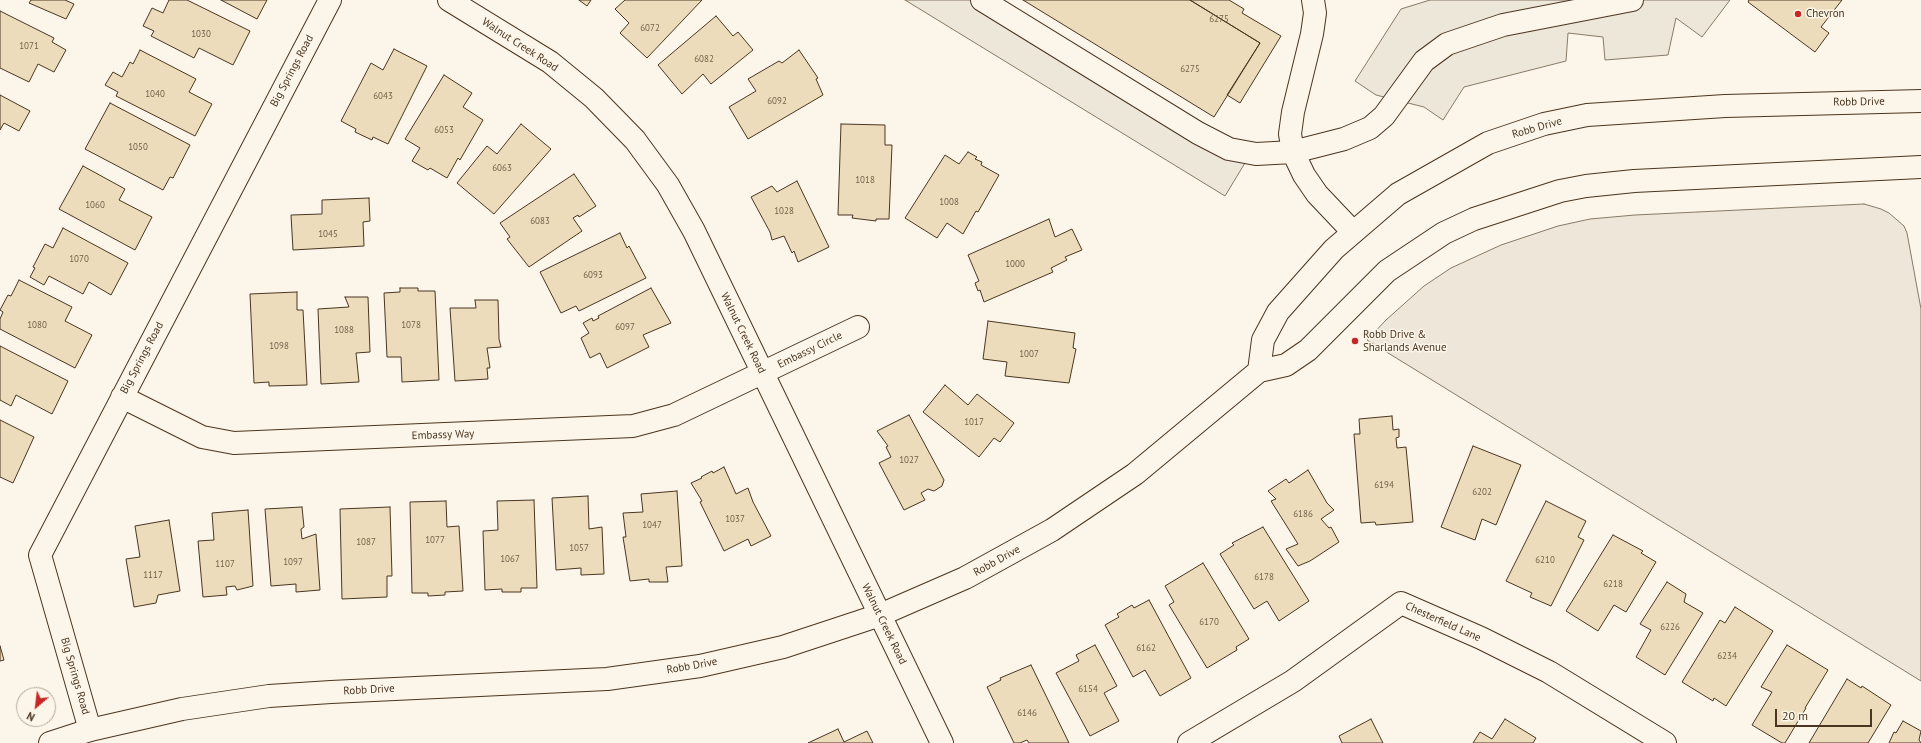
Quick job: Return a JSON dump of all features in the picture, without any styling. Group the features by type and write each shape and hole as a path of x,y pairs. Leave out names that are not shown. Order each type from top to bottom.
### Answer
{"street":[{"name":"Big Springs Road","path":"90,730 40,555 330,0"},
{"name":"Walnut Creek Road","path":"449,0 550,62 594,98 635,140 668,184 694,232 942,743"},
{"path":"982,0 1198,133 1229,149 1256,154 1293,152 1344,139 1370,128 1384,116 1424,62 1447,44 1503,25 1594,4 1632,0"},
{"path":"1313,0 1315,13 1312,34 1293,112 1290,134 1293,152 1304,175 1317,194 1353,232"},
{"name":"Robb Drive","path":"1259,371 1263,340 1278,312 1334,249 1398,194 1488,143 1544,124 1587,115 1725,106 1921,101"},
{"name":"Robb Drive","path":"50,743 90,730 182,709 269,696 338,691 607,679 700,666 784,647 880,615 965,578 1052,530 1135,474 1259,371 1286,365 1308,350 1367,290 1388,271 1444,233 1474,219 1566,190 1634,181 1921,167"},
{"name":"Embassy Circle","path":"762,373 858,327"},
{"name":"Embassy Way","path":"122,397 178,427 202,437 242,443 633,426 674,415 762,373"},
{"name":"Chesterfield Lane","path":"1189,743 1293,681 1400,603 1481,638 1549,672 1665,743"}],"shaded area":[{"path":"905,0 982,0 1251,153 1225,196"},
{"path":"1430,0 1730,0 1702,37 1676,18 1668,55 1605,60 1603,37 1568,33 1566,61 1464,87 1443,120 1424,107 1376,95 1355,81 1401,9"},
{"path":"1864,204 1889,213 1904,226 1907,233 1921,309 1921,681 1367,340 1386,320 1424,286 1451,268 1501,245 1558,226 1590,219 1635,215"}],"building":[{"path":"31,0 65,0 74,4 66,19 29,3"},
{"path":"169,0 187,0 250,31 233,65 199,48 194,58 151,36 154,31 143,26 152,8 163,13"},
{"path":"221,0 267,0 257,19"},
{"path":"579,0 591,0 587,6"},
{"path":"625,0 702,0 647,58 620,33 629,23 615,9"},
{"path":"1023,0 1190,0 1260,43 1214,117"},
{"path":"1190,0 1229,0 1244,9 1242,13 1281,36 1240,103 1227,95 1260,43"},
{"name":"Chevron","path":"1749,0 1842,0 1821,27 1829,33 1815,52 1748,2"},
{"path":"0,11 54,38 52,42 66,50 54,72 38,64 29,82 0,68"},
{"path":"716,16 733,36 738,32 753,50 711,84 703,74 682,94 658,65"},
{"path":"394,49 427,66 388,144 373,137 372,140 355,132 356,129 341,121 371,63 383,70"},
{"path":"140,50 196,79 189,92 212,104 195,136 116,96 118,92 105,85 113,72 122,77 130,62 133,64"},
{"path":"799,50 818,78 816,79 823,95 748,139 729,107 756,91 748,79 779,61 782,63"},
{"path":"444,75 472,93 463,107 483,120 460,160 458,158 447,178 430,168 428,170 412,161 420,148 405,139"},
{"path":"0,95 30,111 19,131 4,123 0,130"},
{"path":"110,103 190,145 173,178 170,177 163,190 85,149"},
{"path":"521,124 551,149 494,214 457,183 487,146 497,154"},
{"path":"841,124 885,125 885,145 892,145 889,219 876,219 876,221 852,218 853,215 838,215"},
{"path":"968,152 977,157 975,159 982,162 981,165 999,175 978,212 976,211 963,234 947,223 937,238 905,218 945,155 959,164"},
{"path":"83,166 125,189 119,200 152,217 135,250 59,209"},
{"path":"574,174 596,206 579,217 578,215 573,218 582,231 529,267 507,239 510,237 500,223"},
{"path":"797,181 829,247 798,262 794,251 792,253 784,236 772,240 770,232 751,197 772,186 777,192"},
{"path":"369,198 370,221 363,222 364,246 293,250 291,215 322,214 322,200"},
{"path":"1049,219 1055,237 1072,229 1082,250 1065,257 1067,260 1051,268 1053,272 984,302 980,290 978,291 975,283 979,281 968,255"},
{"path":"63,228 128,263 111,295 89,282 83,294 49,276 44,285 30,277 35,268 33,267 45,244 53,248"},
{"path":"620,233 627,248 629,246 646,278 579,311 576,306 561,313 540,272"},
{"path":"19,280 72,307 65,321 92,335 75,368 0,329 0,319 3,312 0,310 8,295 11,296"},
{"path":"400,288 418,288 418,291 435,291 439,380 402,382 401,357 387,357 384,293 400,292"},
{"path":"651,288 671,323 643,335 649,347 607,368 600,353 590,358 581,338 589,333 583,323 592,318 593,321 599,318 598,316"},
{"path":"297,292 297,310 303,310 307,385 269,386 269,382 254,383 250,294"},
{"path":"345,297 368,297 370,352 356,353 359,382 321,384 318,309 349,307"},
{"path":"475,300 498,300 499,339 501,347 487,348 490,368 487,368 488,379 455,381 450,308 476,308"},
{"path":"988,321 1075,333 1073,348 1076,349 1069,383 1005,376 1007,362 983,359"},
{"path":"0,346 68,381 52,414 16,395 11,406 0,400"},
{"path":"945,385 968,405 977,394 1014,423 1000,442 994,438 979,457 923,412"},
{"path":"909,415 944,480 942,486 934,491 928,489 921,493 925,500 904,510 879,463 891,457 886,447 888,446 877,431"},
{"path":"1392,416 1393,430 1399,429 1399,437 1396,438 1397,448 1406,447 1413,522 1376,525 1375,522 1361,523 1354,434 1360,434 1359,419"},
{"path":"0,420 34,437 13,483 0,477"},
{"path":"1473,446 1521,465 1496,525 1482,519 1475,540 1441,527"},
{"path":"724,467 736,494 748,488 753,502 771,536 751,546 748,539 724,551 700,502 702,501 691,483 712,471 713,473"},
{"path":"1308,470 1327,503 1334,510 1321,519 1329,528 1331,527 1339,542 1310,561 1298,566 1286,549 1298,544 1271,501 1276,499 1268,491 1286,479 1289,483"},
{"path":"677,491 682,566 666,567 668,582 649,582 649,579 630,581 623,537 626,537 623,513 643,512 641,494"},
{"path":"588,496 589,529 602,527 604,574 581,575 581,568 556,570 552,498"},
{"path":"534,500 537,588 521,588 521,592 502,592 502,589 485,590 483,531 498,530 497,501"},
{"path":"446,501 447,527 459,526 463,591 445,592 445,595 428,596 428,593 412,593 410,502"},
{"path":"1546,501 1586,521 1578,537 1584,540 1551,606 1530,597 1532,593 1506,581"},
{"path":"302,507 304,527 301,529 302,539 316,534 320,590 296,592 296,584 271,586 265,509"},
{"path":"390,507 392,576 387,576 387,597 342,599 340,509"},
{"path":"248,510 253,586 237,590 235,586 226,587 227,595 203,597 198,541 214,540 212,513"},
{"path":"169,520 180,591 158,595 156,603 134,607 126,559 140,557 135,526"},
{"path":"1263,527 1309,601 1279,621 1267,601 1254,609 1220,554 1234,545 1232,543"},
{"path":"1613,535 1643,551 1641,553 1656,562 1626,612 1614,605 1598,631 1566,611"},
{"path":"1203,563 1249,639 1236,647 1237,650 1207,668 1169,605 1174,602 1165,586"},
{"path":"1667,582 1686,594 1684,602 1703,613 1665,675 1636,657 1651,630 1640,624"},
{"path":"1149,600 1191,678 1160,696 1145,670 1133,677 1105,625 1119,617 1117,614 1132,605 1134,608"},
{"path":"1735,607 1773,631 1726,706 1714,698 1713,701 1682,682 1720,620 1725,623"},
{"path":"1095,645 1117,686 1104,693 1119,721 1090,736 1056,673 1079,661 1076,655"},
{"path":"1787,645 1828,670 1785,743 1782,743 1752,725 1772,692 1761,687"},
{"path":"0,646 4,660 0,661"},
{"path":"1031,665 1069,743 1029,743 1027,740 1020,743 1014,743 987,687 1001,680 1000,678"},
{"path":"1847,679 1861,688 1862,686 1891,705 1868,743 1809,743"},
{"path":"1371,719 1383,743 1342,743 1339,736"},
{"path":"1505,719 1536,738 1533,743 1473,743 1480,732 1492,739"},
{"path":"1903,721 1921,731 1919,740 1921,743 1889,743 1894,732 1896,733"},
{"path":"838,729 844,742 867,731 873,743 808,743"}],"place":[{"name":"Chevron","path":"1798,14"},
{"name":"Robb Drive & Sharlands Avenue","path":"1355,341"}]}
